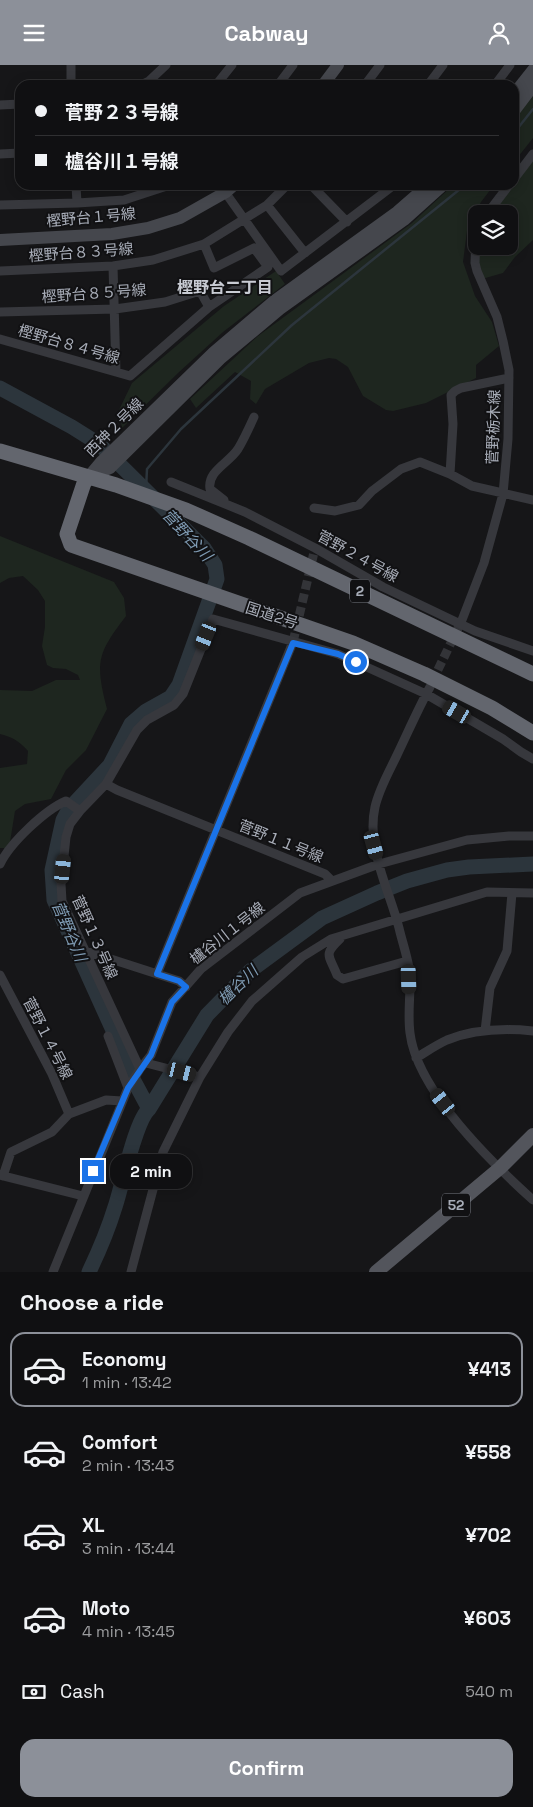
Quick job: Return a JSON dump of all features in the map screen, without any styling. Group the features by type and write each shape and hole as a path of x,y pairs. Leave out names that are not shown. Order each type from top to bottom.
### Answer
{"highway":[{"name":"2","path":"0,451 116,485 186,510 249,538 533,674"},
{"name":"国道2号","path":"88,477 84,483 67,534 71,545 353,643 424,674 492,708 533,733"}],"main road":[{"name":"52","path":"376,1272 500,1169 533,1135"}],"street":[{"path":"71,65 71,80"},
{"path":"151,80 166,65"},
{"path":"220,80 232,65"},
{"path":"282,80 293,65"},
{"path":"327,80 338,65"},
{"path":"369,80 380,65"},
{"path":"432,80 444,65"},
{"path":"499,80 510,65"},
{"path":"519,88 533,70"},
{"path":"519,104 533,86"},
{"path":"0,105 15,105"},
{"path":"0,154 15,153"},
{"path":"519,172 533,154"},
{"path":"76,190 77,203"},
{"path":"0,205 124,200 155,190"},
{"name":"樫野台１号線","path":"0,240 112,234 148,229 180,218 222,190"},
{"path":"229,190 245,219 281,271 385,190"},
{"name":"樫野台８３号線","path":"0,271 113,266 154,260 204,244 267,205 282,190"},
{"path":"316,190 346,222"},
{"name":"西神２号線","path":"121,450 214,352 244,326 274,301 397,212 422,190"},
{"name":"西神２号線","path":"88,477 106,464 228,353 280,309 404,220 437,190"},
{"path":"494,205 505,190"},
{"path":"267,205 305,253"},
{"name":"樫野台８４号線","path":"0,339 130,376 209,307 268,267 254,248 214,268 204,244"},
{"name":"菅野栃木線","path":"462,620 484,563 503,494 508,439 509,378 503,341 497,317 477,271 475,255"},
{"path":"113,266 116,372"},
{"name":"樫野台８５号線","path":"0,312 114,309 165,302 200,291 209,307"},
{"path":"450,474 453,424 451,395 461,388 509,378"},
{"path":"234,508 210,489 209,483 212,475 237,451 254,417"},
{"path":"314,508 335,511 359,505 372,491 401,469 420,462 450,474 472,486 533,500"},
{"name":"菅野２４号線","path":"171,482 234,508 315,548 383,587 475,631 533,651"},
{"name":"菅野１３号線","path":"143,1066 62,901 61,884 66,837 70,824 106,784 136,730 147,720 174,705 183,694 213,619 293,643"},
{"path":"157,974 293,643 338,654 428,691 533,759"},
{"path":"428,691 381,787 375,807 373,825 374,845 397,919 409,969 410,1033 416,1057 432,1088 464,1130 500,1169 533,1200"},
{"name":"菅野１１号線","path":"106,784 116,790 325,874 332,881"},
{"path":"0,864 4,855 16,841 54,807 66,801 80,811"},
{"name":"櫨谷川１号線","path":"53,1272 128,1088 151,1055 172,1002 201,969 300,893 379,864 467,840 533,836"},
{"path":"131,1272 163,1152 200,1077 228,1032 252,1001 302,957 331,939 487,892 533,893"},
{"path":"485,1031 490,988 507,951 512,893"},
{"path":"343,936 329,949 328,953 339,978 343,979 407,961"},
{"path":"86,951 179,981 186,987"},
{"name":"菅野１４号線","path":"0,975 52,1075 69,1114"},
{"path":"416,1057 446,1041 472,1033 508,1028 533,1031"},
{"path":"108,1037 128,1088"},
{"path":"143,1066 200,1077"},
{"path":"83,1195 2,1175 11,1152 52,1132 69,1114 106,1100 122,1101"}],"shaded area":[{"path":"533,96 533,138 519,156 519,114"},
{"path":"533,159 533,240 518,254 518,205 498,205 509,190 519,190 519,177"},
{"path":"448,190 490,190 480,205 468,205 468,229 463,262 475,296 492,322 499,346 476,365 476,378 426,403 393,411 386,410 363,396 348,367 336,359 329,358 309,363 265,389 256,404 250,399 251,381 235,372 196,408 190,399 258,336 412,223"},
{"path":"478,255 517,255 503,273 482,279"},
{"path":"276,271 285,284 223,332 122,428 119,410 132,383 224,306"},
{"path":"0,536 114,582 124,598 126,616 109,640 101,659 101,680 107,709 86,750 66,770 51,799 25,804 15,811 10,842 6,848 0,848 0,768 27,764 28,751 16,740 0,734 0,690 32,691 56,680 80,680 78,675 66,669 53,668 47,665 42,646 45,627 45,601 38,590 23,576 9,578 0,583"}],"waterway":[{"path":"519,127 533,109"},
{"path":"146,489 147,469 181,429 292,325 459,190"},
{"name":"菅野谷川","path":"0,388 72,427 99,444 204,548 215,565 217,579 179,685 171,697 146,711 131,724 110,765 69,809 63,820 52,870 54,900 116,1037 127,1068 149,1109"},
{"name":"櫨谷川","path":"89,1272 109,1224 134,1140 144,1116 207,1015 250,971 322,918 407,881 447,870 469,867 533,864"}],"tunnel":[{"path":"293,642 315,548"},
{"path":"432,682 462,620"}],"district":[{"name":"樫野台二丁目","path":"225,287"}],"route":[{"path":"93,1171 128,1088 151,1055 172,1002 186,987 179,981 157,974 293,643 338,654 356,662"}]}
